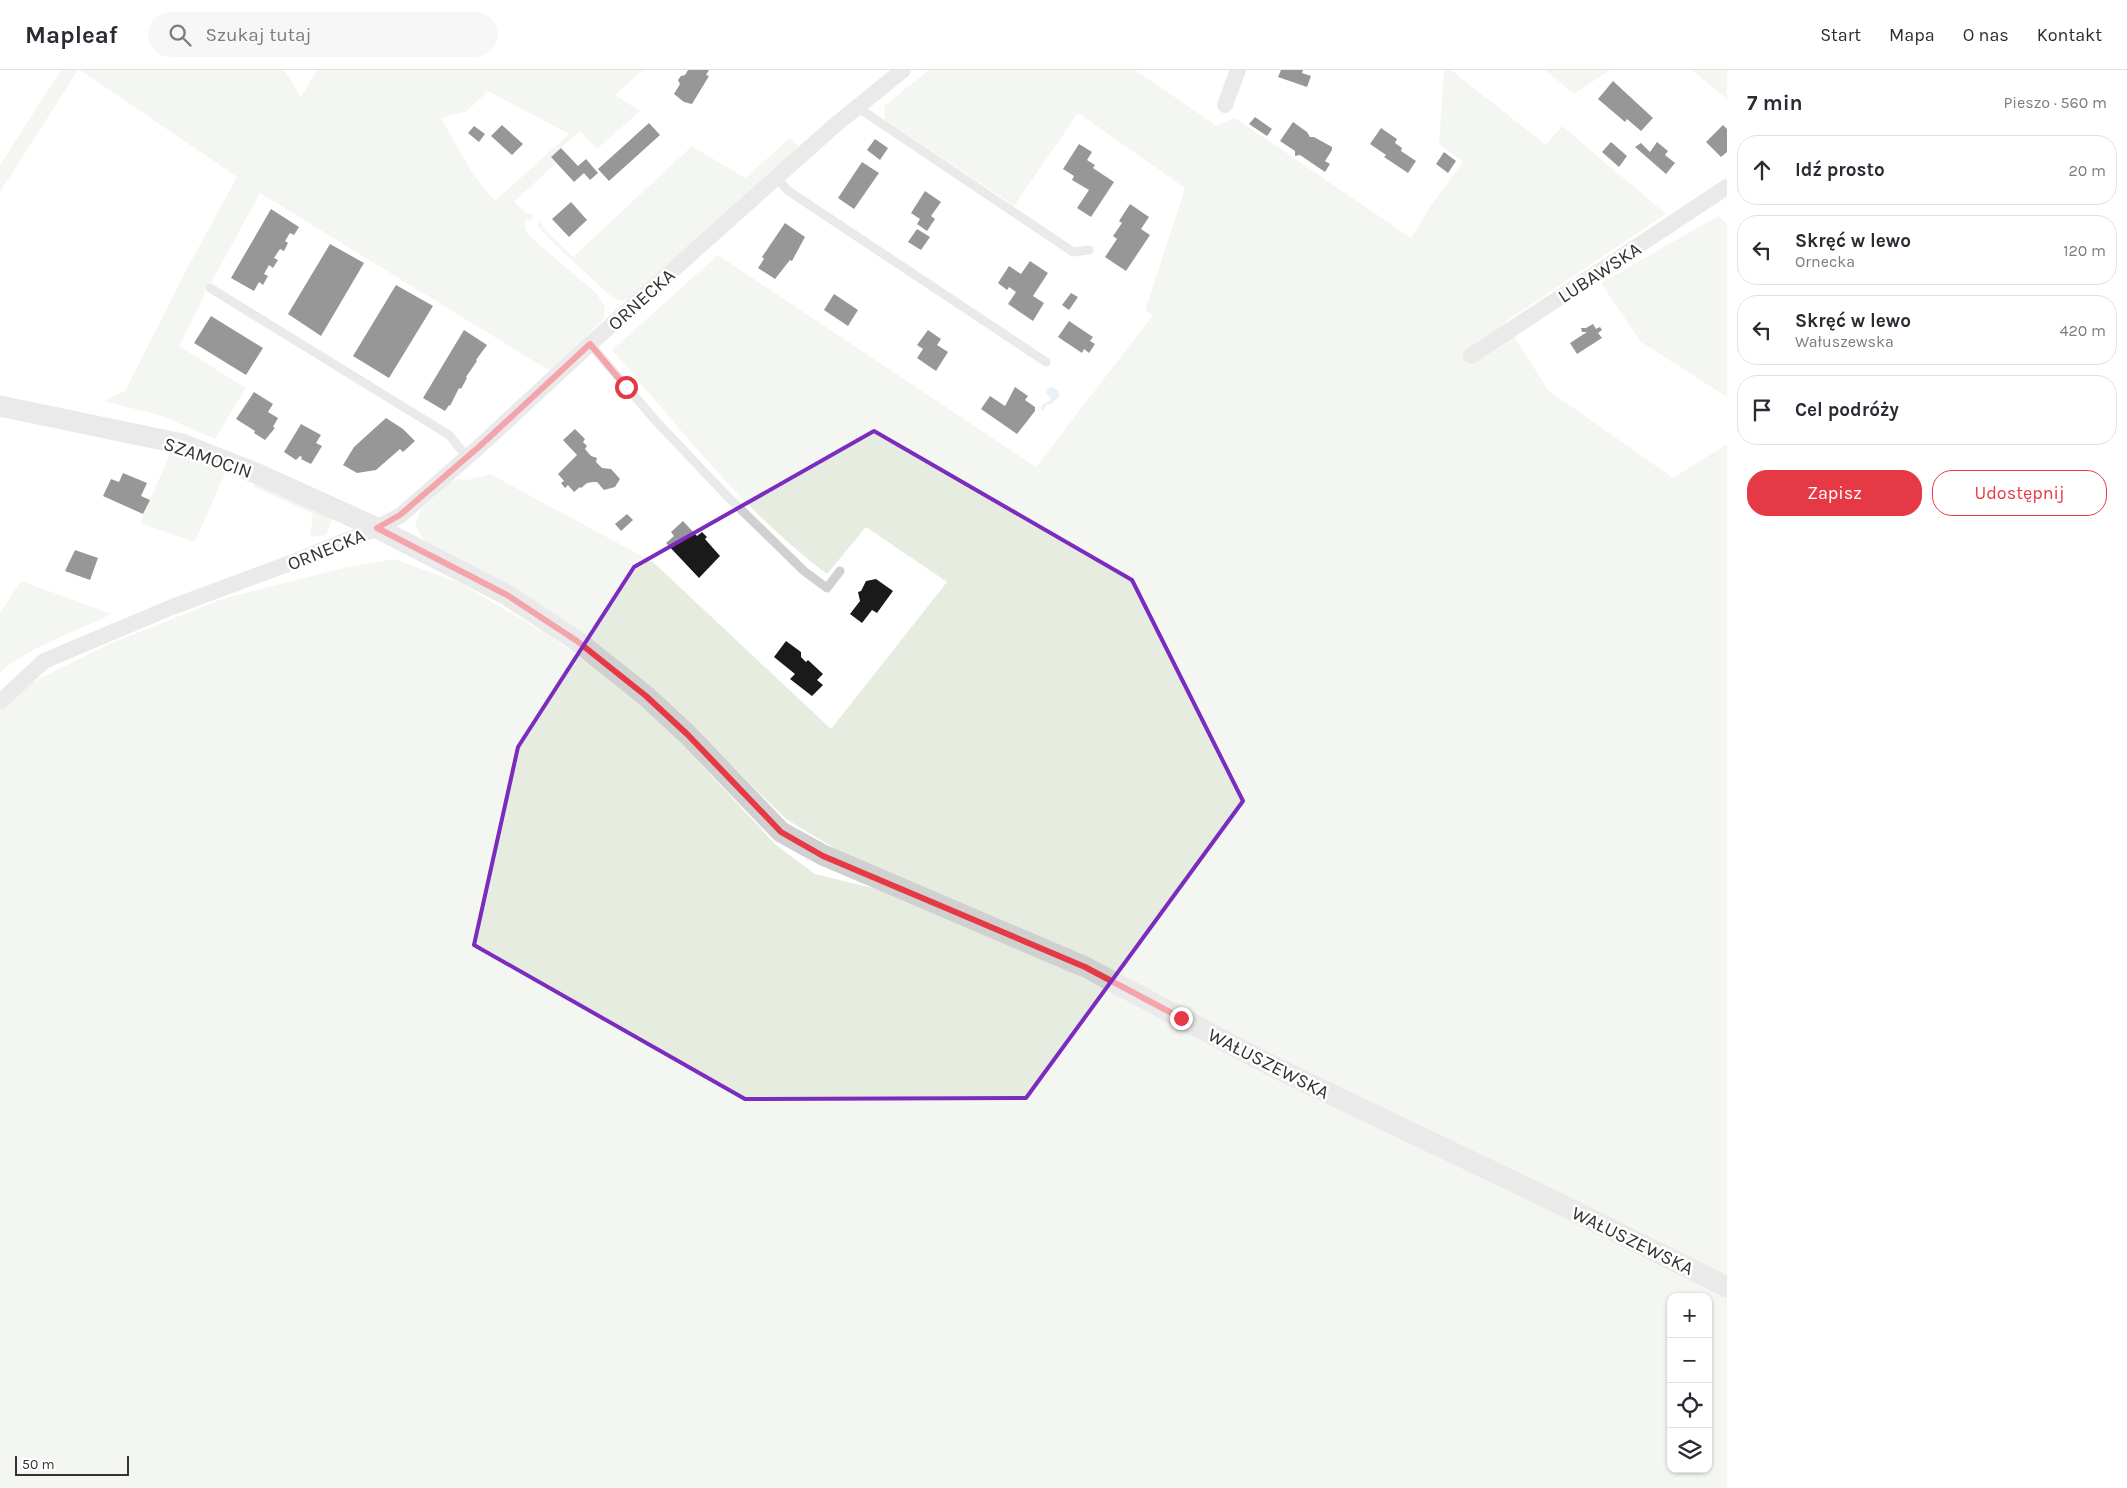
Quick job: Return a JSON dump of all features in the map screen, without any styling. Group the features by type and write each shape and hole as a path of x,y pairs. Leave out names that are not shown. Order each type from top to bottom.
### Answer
{"street":[{"name":"ORNECKA","path":"0,702 44,661 172,607 301,559 377,528 400,515 467,457 776,178 857,107 903,70"},
{"path":"1225,105 1238,70"},
{"name":"LUBAWSKA","path":"1471,356 1727,187"},
{"name":"SZAMOCIN","path":"0,406 182,444 258,474 377,528"},
{"name":"WAŁUSZEWSKA","path":"377,528 507,595 577,641 653,703 687,734 781,832 793,840 852,868 1085,967 1270,1065 1558,1203 1727,1287"}],"lane":[{"path":"857,107 1073,252 1090,250"},
{"path":"776,178 787,190 1046,362"},
{"path":"210,288 449,435 467,457"},
{"path":"590,344 655,420 726,495 804,571 827,588 840,571"}],"highlighted area":[{"path":"874,431 1132,580 1243,801 1026,1098 745,1099 474,945 518,747 634,567"}],"shaded area":[{"path":"61,70 78,70 0,192 0,165"},
{"path":"80,70 284,70 301,97 317,70 643,70 615,95 640,111 597,149 580,131 551,157 556,163 514,202 526,213 533,214 531,221 525,219 525,228 529,236 596,293 605,307 604,319 550,371 260,193 211,283 209,282 204,291 206,292 179,346 246,388 215,439 162,416 103,401 125,391 189,265 237,177","holes":["488,91 569,134 495,201 473,174 441,118 467,111"]},
{"path":"929,70 1135,70 1217,126 1235,118 1411,238 1434,201 1463,162 1439,144 1444,70 1451,70 1546,145 1562,126 1666,214 1505,322 1548,390 1673,478 1727,444 1727,1278 859,863 786,819 705,739 426,544 415,525 420,511 447,484 457,479 467,480 490,474 653,562 831,729 947,582 866,527 827,574 768,524 740,496 688,439 612,350 718,255 1036,467 1153,315 1145,311 1185,188 1078,113 1014,206 885,120 884,106"},
{"path":"1545,70 1610,70 1574,94"},
{"path":"1692,70 1727,70 1727,99"},
{"path":"790,138 799,147 633,297 622,301 614,299 554,244 538,226 539,220 543,228 573,257 692,146 745,178"},
{"path":"1718,216 1727,224 1727,397 1641,342 1601,283"},
{"path":"171,451 225,473 195,542 140,523"},
{"path":"257,482 333,518 326,535 310,537 313,514 253,486"},
{"path":"394,559 460,583 548,635 590,664 653,713 776,845 815,874 889,892 1064,969 1727,1293 1727,1488 0,1488 0,712 23,687 107,645 222,599 339,569"},
{"path":"21,581 112,614 37,648 22,656 0,673 0,613"}],"water":[{"path":"1051,387 1058,390 1059,397 1051,404 1047,404 1043,411 1041,409 1043,404 1051,400 1046,392"}],"building":[{"path":"688,70 709,70 706,75 709,76 692,104 684,102 674,94 680,84 678,80"},
{"path":"1281,70 1303,70 1302,73 1311,76 1307,87 1278,77"},
{"path":"1613,81 1653,118 1641,131 1627,119 1625,122 1598,99"},
{"path":"1255,117 1272,129 1267,136 1249,124"},
{"path":"1293,122 1307,132 1310,137 1314,137 1332,147 1325,161 1330,164 1325,172 1300,155 1295,156 1295,151 1280,141"},
{"path":"649,123 660,135 609,181 598,169"},
{"path":"502,125 523,144 512,155 491,136"},
{"path":"1723,125 1727,129 1727,152 1721,157 1706,142"},
{"path":"474,126 485,134 479,142 468,133"},
{"path":"1381,128 1397,139 1395,143 1402,148 1401,151 1416,161 1408,173 1384,157 1386,155 1370,144"},
{"path":"875,139 888,148 880,160 867,150"},
{"path":"1611,142 1627,156 1619,167 1602,152"},
{"path":"1657,142 1668,151 1665,155 1675,163 1666,174 1635,147 1641,143 1650,152"},
{"path":"1079,144 1092,152 1087,160 1095,165 1093,168 1114,182 1091,217 1077,208 1089,190 1072,180 1074,176 1063,169"},
{"path":"561,148 578,166 586,159 598,173 590,180 584,173 574,182 551,157"},
{"path":"1444,152 1456,161 1448,173 1436,164"},
{"path":"862,162 879,173 854,209 838,198"},
{"path":"925,191 941,202 931,216 935,219 927,231 917,224 920,219 911,213"},
{"path":"571,202 587,220 569,237 552,219"},
{"path":"1130,204 1149,217 1141,229 1150,235 1126,271 1105,257 1117,239 1113,236 1122,223 1119,221"},
{"path":"271,209 299,227 294,235 290,233 285,241 288,243 284,251 280,249 274,258 278,260 273,268 269,265 264,274 268,276 263,285 259,282 254,291 231,278"},
{"path":"785,223 805,237 792,261 790,260 775,279 758,268 764,259 762,257"},
{"path":"917,229 930,237 921,250 908,242"},
{"path":"330,244 364,263 321,336 288,314"},
{"path":"1030,261 1048,273 1033,296 1044,303 1033,321 1008,304 1016,292 1009,287 1007,290 998,283 1009,266 1021,274"},
{"path":"396,285 433,306 389,378 353,356"},
{"path":"1071,293 1078,297 1069,310 1062,305"},
{"path":"834,294 858,310 848,326 824,310"},
{"path":"211,316 263,348 246,375 194,343"},
{"path":"1069,321 1093,337 1090,341 1095,344 1089,353 1084,349 1082,353 1058,337"},
{"path":"1593,324 1596,329 1600,327 1602,330 1598,333 1602,338 1577,354 1570,343 1587,332 1582,332 1581,328 1586,328"},
{"path":"464,330 487,345 476,360 461,389 459,388 450,406 445,411 423,398"},
{"path":"928,330 941,339 937,345 948,352 936,371 917,358 923,349 917,345"},
{"path":"1015,387 1028,396 1025,400 1035,407 1035,411 1017,434 981,409 990,396 1005,406"},
{"path":"254,392 273,404 268,412 278,418 273,427 275,428 265,440 236,419"},
{"path":"386,418 403,429 415,441 403,452 400,449 376,470 357,473 343,465 354,447"},
{"path":"301,424 321,435 316,443 322,446 311,464 301,459 302,457 300,456 296,460 284,452"},
{"path":"575,429 585,439 583,442 587,446 585,449 591,456 597,458 596,462 602,468 611,469 620,479 615,487 604,490 597,482 593,482 587,483 574,492 568,485 565,488 561,483 564,481 558,474 577,455 563,440"},
{"path":"123,473 147,483 141,496 150,500 143,514 103,496 111,479 119,482"},
{"path":"627,514 633,520 621,531 615,524"},
{"path":"683,521 697,536 702,532 707,537 705,539 720,556 699,578 666,543 674,536 671,532"},
{"path":"75,550 98,558 90,580 65,571"},
{"path":"876,579 893,591 877,613 872,610 862,623 850,614 860,601 858,592 861,591 866,581"},
{"path":"786,641 801,652 801,657 806,662 808,660 823,674 817,680 823,685 812,696 790,679 795,674 774,657"}],"route":[{"path":"626,387 590,344 481,445 400,515 377,528 507,595 577,641 646,696 687,734 781,832 793,840 823,856 1085,967 1181,1018"}]}
